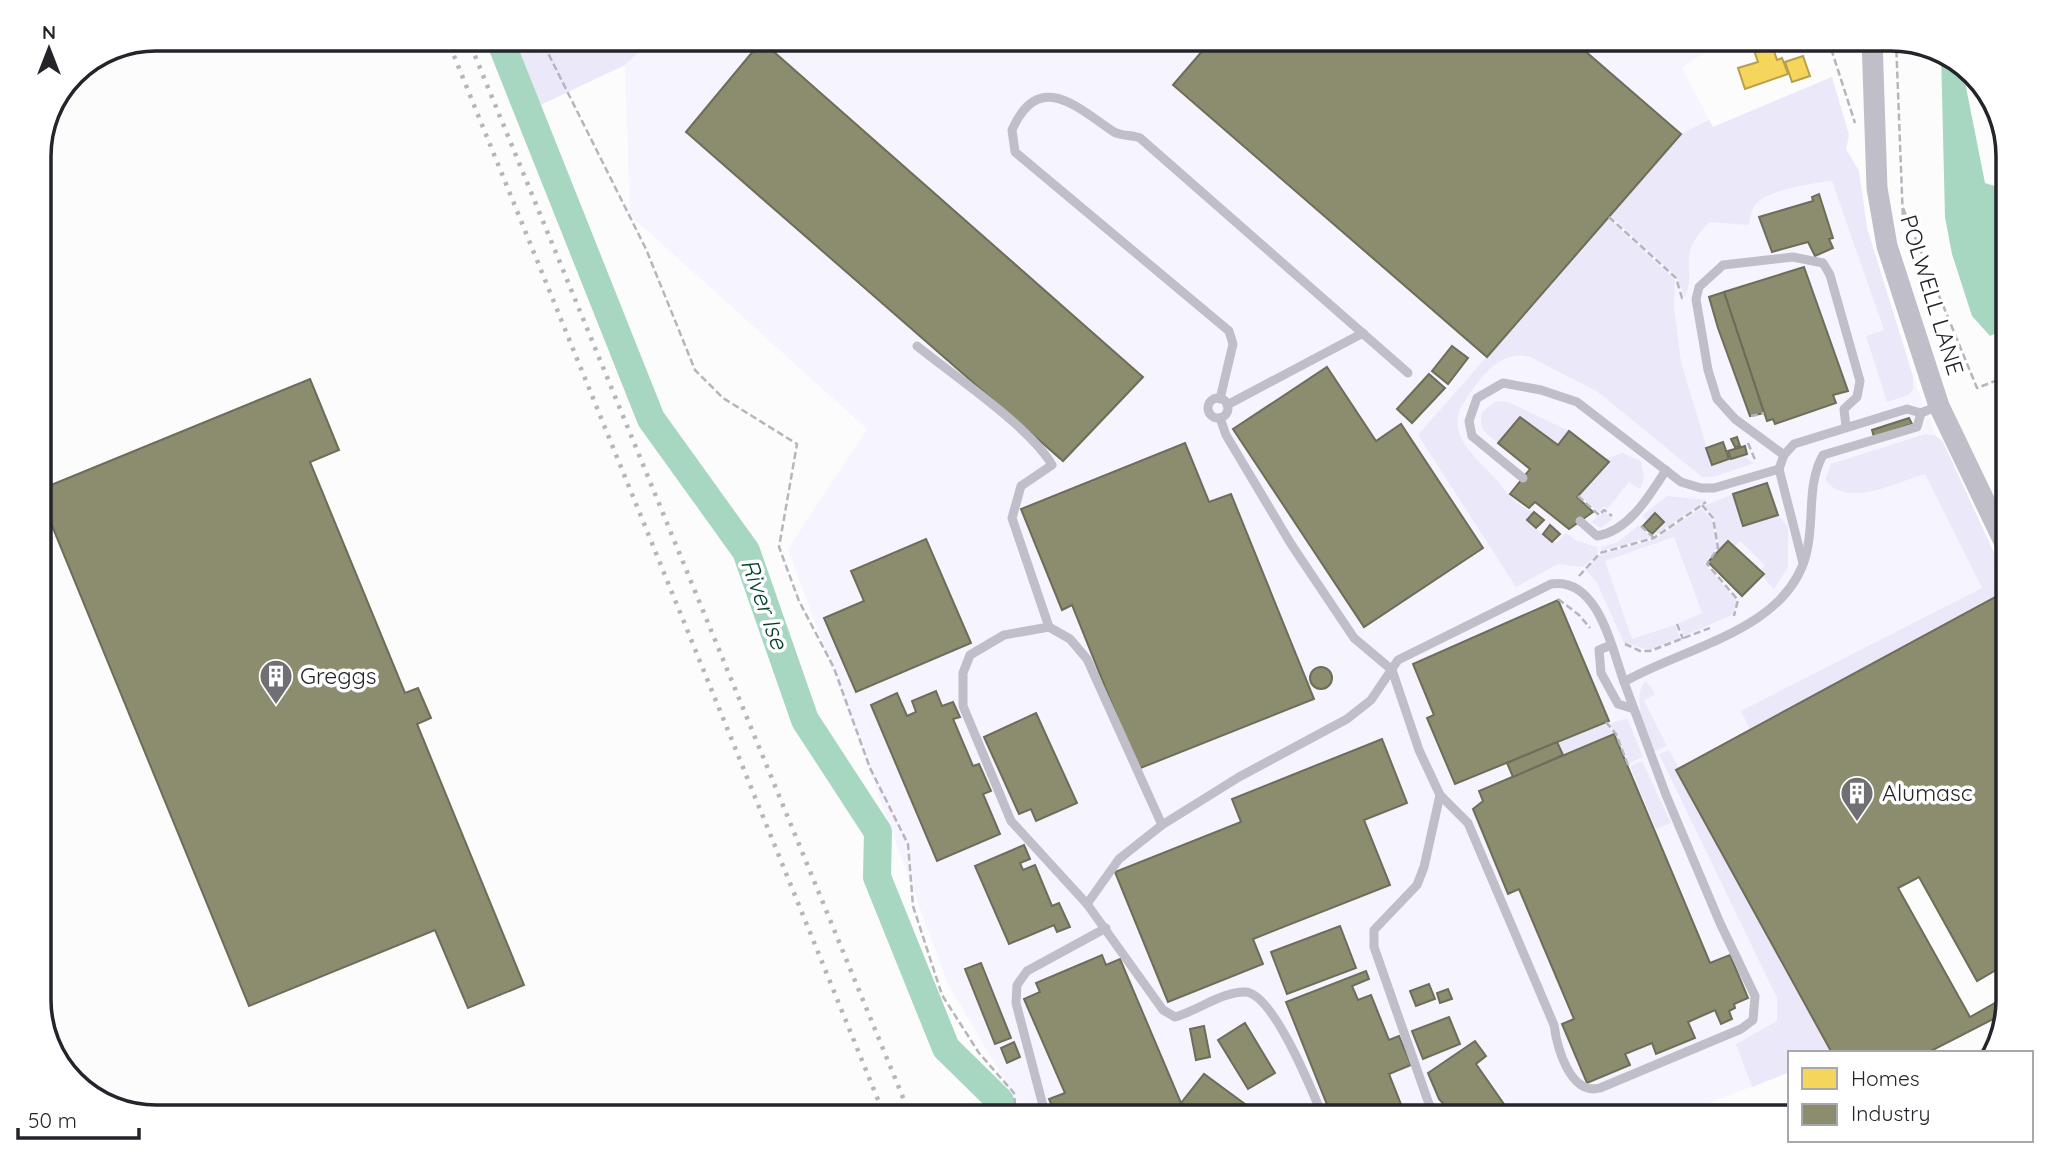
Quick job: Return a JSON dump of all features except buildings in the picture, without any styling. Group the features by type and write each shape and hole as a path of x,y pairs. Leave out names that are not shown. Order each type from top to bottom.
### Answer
{"street":[{"name":"POLWELL LANE","path":"1873,51 1880,218 1930,410 1996,528"}],"lane":[{"path":"1220,418 1225,414 1223,402 1233,344 1229,331 1015,152 1012,130 1028,107 1046,99 1067,100 1117,134 1140,138 1408,373"},
{"path":"1784,455 1735,419 1717,399 1707,370 1696,298 1699,287 1723,265 1793,257 1823,263 1830,275 1860,381 1857,397 1844,409 1846,428"},
{"path":"1220,418 1211,415 1208,410 1211,401 1223,402 1363,333"},
{"path":"917,346 991,405 1045,454 1052,465 1021,486 1012,518 1049,627"},
{"path":"1523,478 1472,436 1469,421 1477,398 1503,383 1541,390 1577,402 1681,482 1714,488 1779,469"},
{"path":"1803,563 1779,469 1784,455 1794,444 1907,409 1930,410"},
{"path":"1624,682 1653,665 1720,638 1770,610 1784,599 1803,563 1811,524 1815,469 1823,455 1917,427 1930,410"},
{"path":"1087,904 1119,859 1162,825 1239,777 1348,719 1371,700 1392,670 1398,660 1551,584 1565,582 1583,594 1596,609 1665,795 1720,923 1755,996 1754,1020 1600,1088 1592,1090 1578,1084 1557,1044 1554,1025 1468,823 1440,795 1419,750 1392,670 1354,638 1291,544 1226,435 1220,418"},
{"path":"1580,521 1597,536 1612,533 1631,516 1666,470"},
{"path":"1162,825 1087,659 1070,639 1049,627 1004,635 970,655 963,673 963,706 1011,821 1087,904 1163,1010 1175,1017 1232,994 1247,992 1258,997 1293,1047 1318,1105"},
{"path":"1611,645 1599,650 1601,673 1619,704 1634,709"},
{"path":"1430,1105 1374,947 1374,930 1417,885 1424,867 1440,795"},
{"path":"1043,1105 1016,1003 1017,985 1027,971 1106,928"}],"path":[{"path":"547,51 646,249 695,370 723,398 797,444 779,547 799,601 834,668 870,768 908,844 914,906 942,995 979,1053 1014,1093 1015,1105"},
{"path":"1896,51 1903,230"},
{"path":"1902,206 1977,388 1996,381"},
{"path":"1609,217 1676,278 1682,298 1696,298"},
{"path":"1578,496 1599,515 1604,510 1623,525"},
{"path":"1600,553 1654,538 1708,500"},
{"path":"1702,505 1713,518 1718,548 1707,564 1738,600 1734,618"},
{"path":"1631,516 1654,538"},
{"path":"1628,645 1640,651 1650,651 1721,623"},
{"path":"1677,624 1683,639"},
{"path":"1606,722 1616,734 1628,765"}],"shaded area":[{"path":"504,51 640,51 625,65 528,111"},
{"path":"640,51 1707,51 1682,68 1713,127 1832,77 1849,135 1846,149 1859,171 1867,228 1913,376 1936,436 1943,442 1996,597 1677,770 1831,1051 1788,1051 1788,1073 1703,1105 1019,1105 947,982 788,549 867,429 630,215 625,65"},
{"path":"1941,64 1965,82 1985,183 1996,186 1996,333 1990,336 1972,316 1952,254 1945,217"},
{"path":"1832,77 1849,135 1846,149 1859,171 1867,228 1913,376 1913,390 1908,395 1887,402 1866,336 1884,330 1832,181 1789,188 1766,196 1753,208 1749,225 1709,222 1698,235 1689,254 1689,277 1685,297 1677,277 1610,215 1681,134 1709,120 1713,127"},
{"path":"1608,218 1675,280 1674,307 1681,362 1712,465 1743,456 1754,463 1713,477 1702,477 1598,392 1530,357 1518,356 1498,363 1480,379 1460,409 1458,428 1465,445 1510,496 1534,512 1527,521 1552,542 1557,542 1566,533 1575,540 1597,547 1598,553 1583,567 1558,564 1516,587 1418,435"},
{"path":"1496,401 1508,402 1569,431 1558,445 1520,417 1498,443 1486,433 1481,422 1482,412"},
{"path":"1925,434 1936,436 1943,442 1996,557 1996,597 1750,730 1741,711 1982,588 1925,474 1873,491 1847,492 1835,488 1825,480 1831,464"},
{"path":"1622,453 1641,461 1644,478 1640,489 1629,482 1607,509 1604,506 1599,512 1579,495 1608,462 1605,459"},
{"path":"1733,494 1744,526 1778,515 1788,527 1788,567 1774,589 1760,571 1765,565 1740,541 1734,547 1728,542 1719,548 1714,517 1704,506"},
{"path":"1667,496 1706,500 1654,536 1652,534 1663,521 1655,513 1647,521 1642,516"},
{"path":"1701,508 1712,520 1717,548 1704,563 1737,601 1734,614 1684,636 1679,623 1702,613 1674,537 1605,561 1632,639 1675,625 1680,638 1650,650 1624,643 1597,583 1585,569 1600,555 1656,539"},
{"path":"1604,512 1613,519 1601,528 1591,522"},
{"path":"1639,525 1651,537 1601,551 1601,547 1618,542"},
{"path":"1646,681 1655,694 1644,701 1667,746 1653,752 1639,711 1639,698"},
{"path":"1627,718 1643,757 1629,763 1610,724"},
{"path":"1605,722 1614,734 1563,755 1557,742"},
{"path":"1669,750 1679,768 1677,770 1831,1051 1788,1051 1788,1073 1752,1087 1736,1044 1777,1021 1777,998 1659,754"},
{"path":"1642,761 1671,823 1656,829 1630,766"},
{"path":"53,1019 69,1058 56,1034"}],"waterway":[{"name":"River Ise","path":"504,51 651,419 746,551 805,720 878,832 877,877 946,1048 1000,1101 1000,1105"}],"railway":[{"path":"452,51 880,1105"},
{"path":"473,51 906,1105"}],"place":[{"name":"Greggs","path":"276,706"},
{"name":"Alumasc","path":"1857,823"}]}
